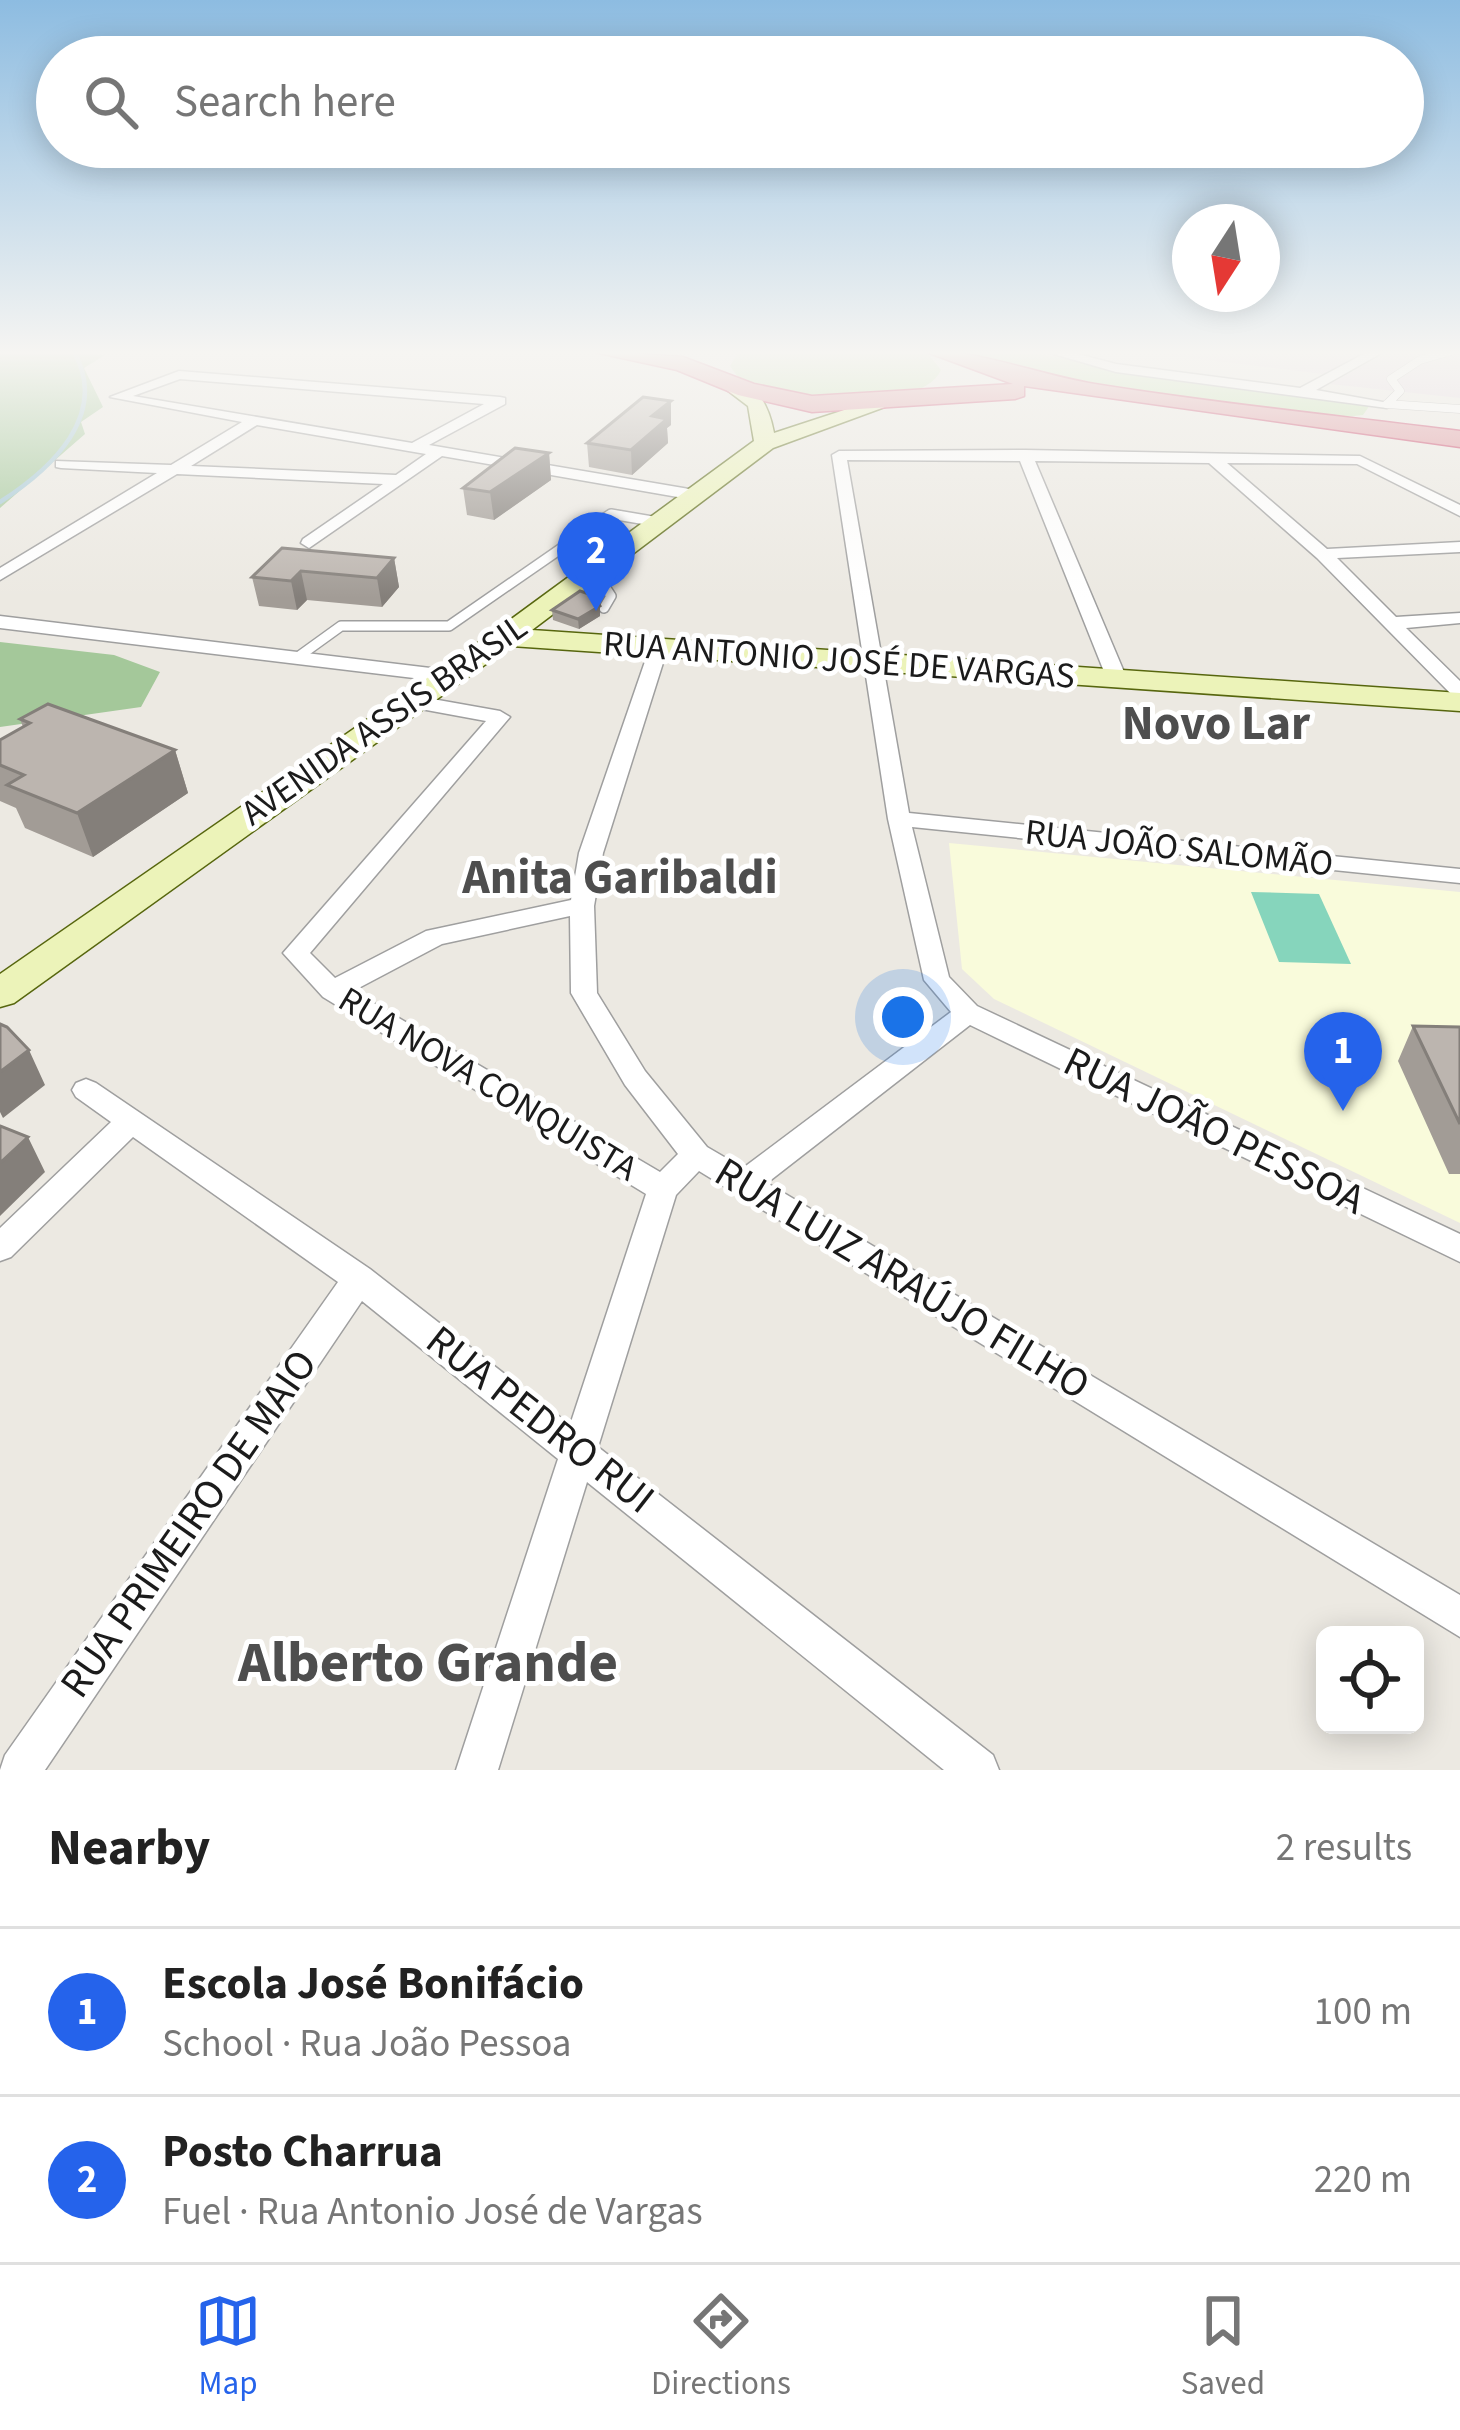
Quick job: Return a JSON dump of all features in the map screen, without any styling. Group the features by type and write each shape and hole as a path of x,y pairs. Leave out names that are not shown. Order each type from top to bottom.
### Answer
{"highway":[{"path":"1411,433 1460,439"}],"main road":[{"path":"763,433 765,442"},
{"name":"AVENIDA ASSIS BRASIL","path":"0,993 505,637 765,442 794,433"},
{"name":"RUA ANTONIO JOSÉ DE VARGAS","path":"505,637 569,634 659,647 1460,702"}],"street":[{"path":"0,575 234,433"},
{"path":"334,433 695,495"},
{"path":"415,447 442,433"},
{"path":"309,544 440,452"},
{"path":"1024,454 1117,679"},
{"path":"744,1184 968,1013 937,980 898,819 838,455 1360,460 1456,506"},
{"path":"1210,456 1323,554 1460,692"},
{"path":"61,464 402,480"},
{"path":"1323,554 1460,547"},
{"path":"1393,623 1460,618"},
{"path":"0,622 447,676"},
{"name":"RUA LUIZ ARAÚJO FILHO","path":"659,647 591,853 581,906 584,993 635,1078 696,1155 1460,1617"},
{"name":"RUA NOVA CONQUISTA","path":"410,701 500,718 296,953 332,991 663,1189"},
{"name":"RUA JOÃO SALOMÃO","path":"898,819 1460,876"},
{"path":"332,991 435,937 581,906"},
{"name":"RUA JOÃO PESSOA","path":"968,1013 1460,1249"},
{"name":"RUA PEDRO RUI","path":"86,1090 359,1279 580,1449 978,1770"},
{"path":"0,1248 131,1121"},
{"path":"477,1770 663,1189 696,1155"},
{"name":"RUA PRIMEIRO DE MAIO","path":"20,1770 359,1279"}],"lane":[{"path":"298,658 341,626 440,629 610,514 658,522"},
{"path":"594,570 611,596 604,608"}],"shaded area":[{"path":"949,843 1460,892 1460,1223 994,999 962,969"}],"green space":[{"path":"0,433 85,433 85,434 0,508"},
{"path":"0,642 114,655 160,672 141,707 0,727"},
{"path":"1251,892 1319,894 1351,964 1279,962"}],"building":[{"path":"600,433 651,433 631,450 587,443"},
{"path":"515,448 549,453 490,492 463,488"},
{"path":"282,548 394,558 377,578 301,571 291,581 252,577"},
{"path":"580,591 595,596 600,606 578,619 552,610"},
{"path":"48,704 175,750 77,813 7,785 24,775 0,765 0,740 30,723 20,719"},
{"path":"0,1024 29,1050 0,1072"},
{"path":"1413,1026 1460,1027 1460,1124"},
{"path":"0,1126 28,1137 0,1163"}],"waterway":[{"path":"0,502 38,474 73,433"}],"place":[{"name":"Posto Charrua","path":"596,611"},
{"name":"Escola José Bonifácio","path":"1343,1111"}],"district":[{"name":"Novo Lar","path":"1216,724"},
{"name":"Anita Garibaldi","path":"620,878"},
{"name":"Alberto Grande","path":"428,1663"}]}
